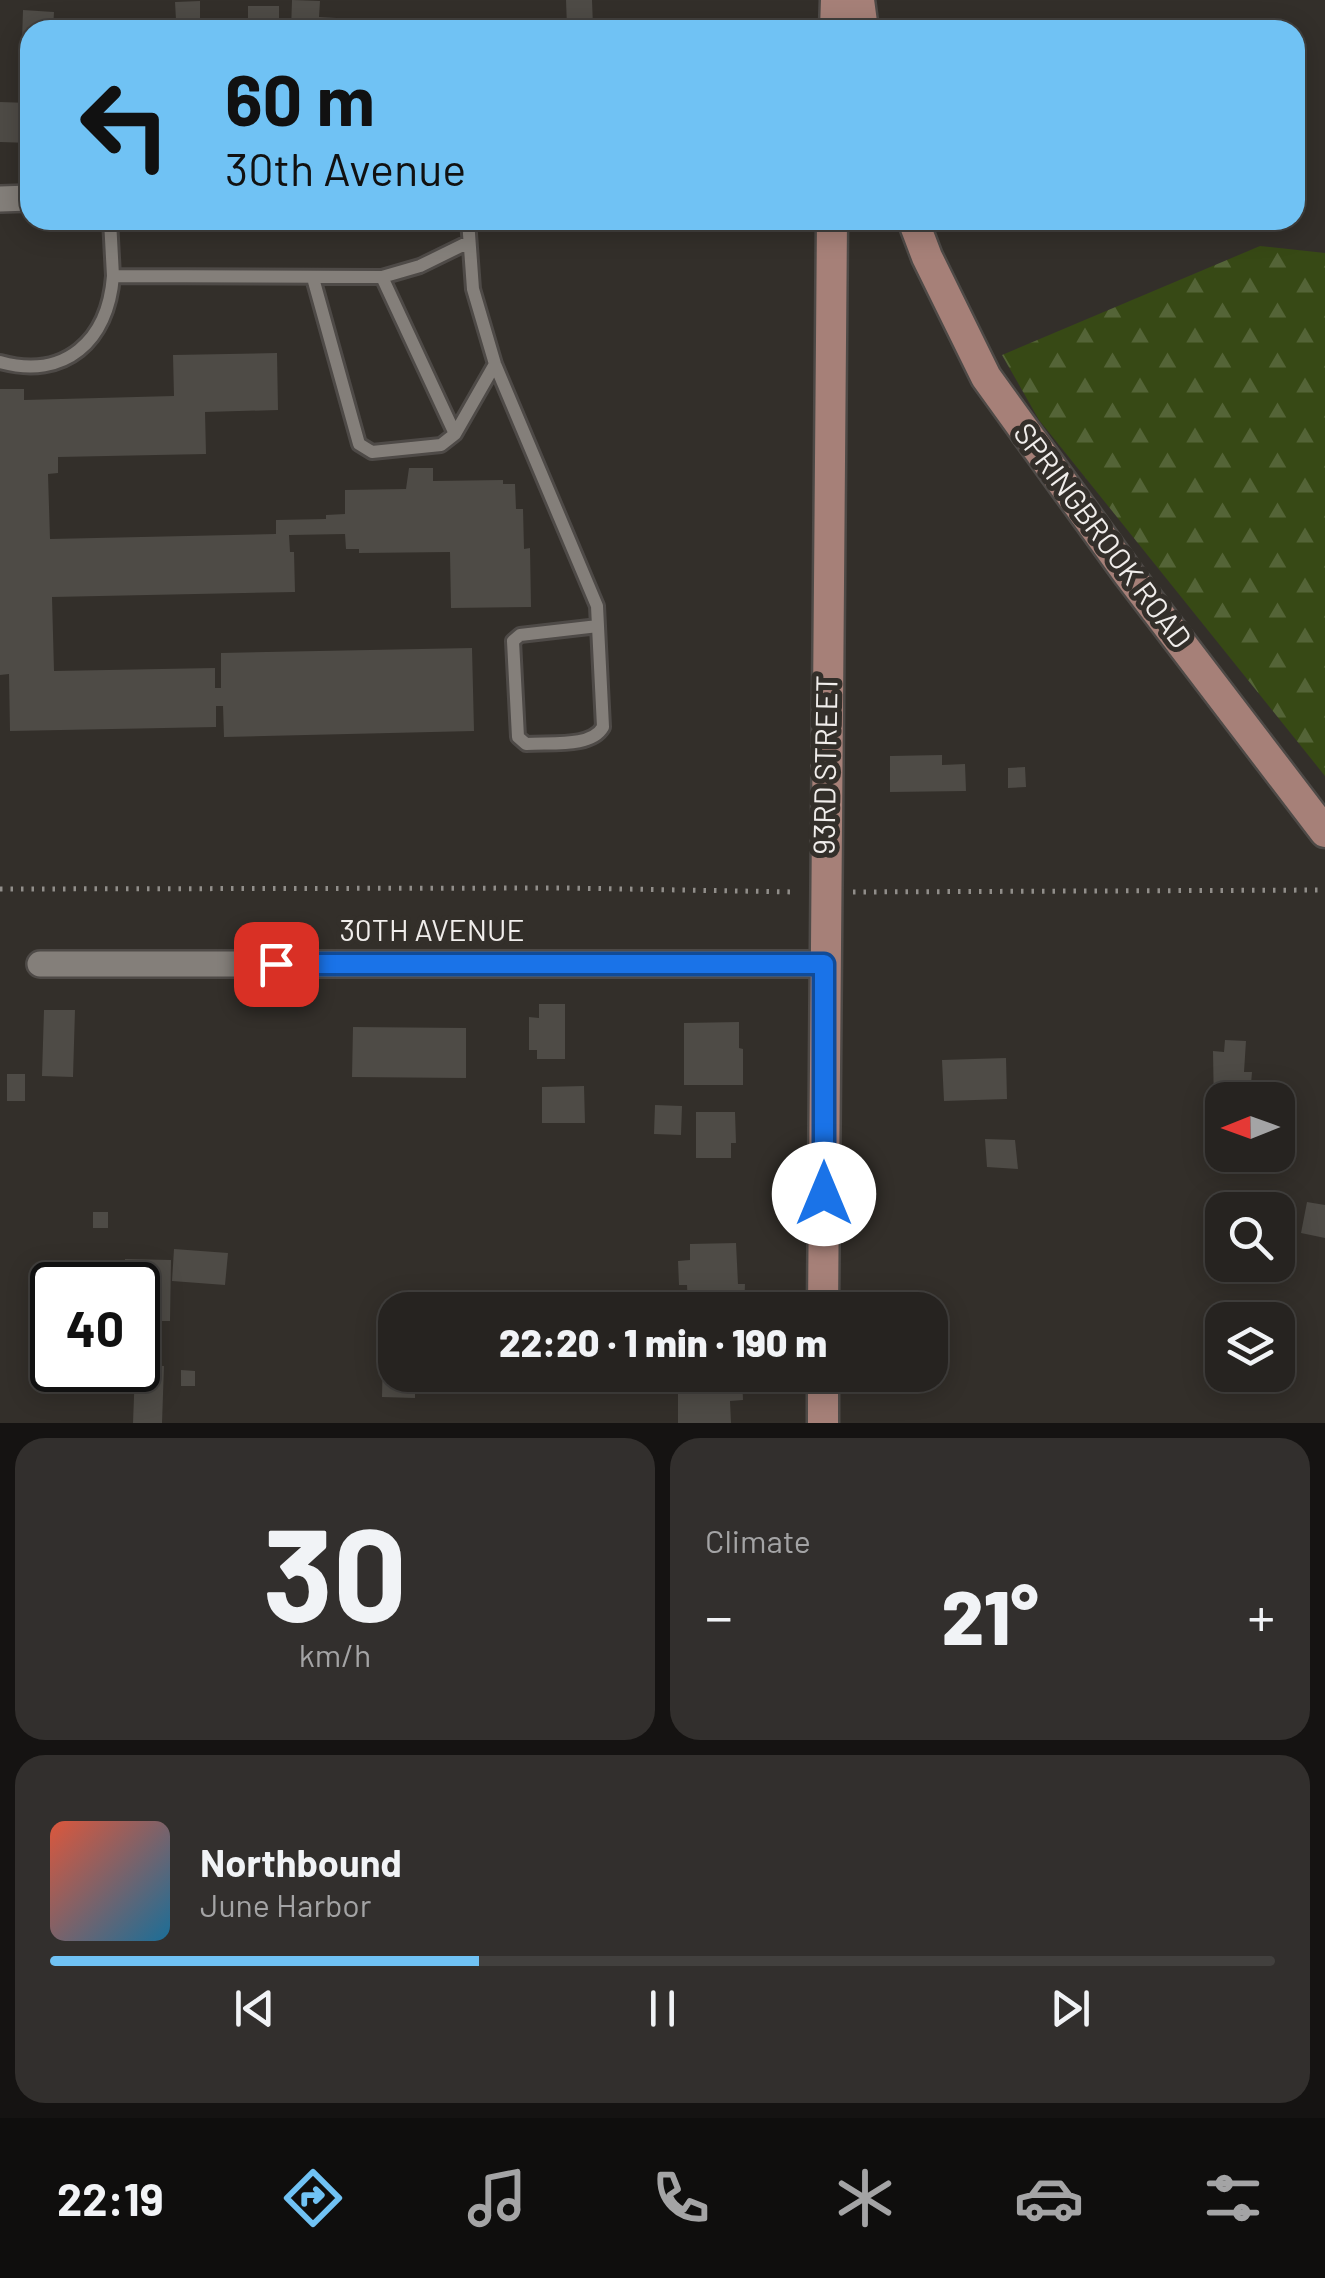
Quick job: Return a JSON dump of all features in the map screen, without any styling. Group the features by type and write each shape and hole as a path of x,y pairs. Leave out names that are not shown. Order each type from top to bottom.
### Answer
{"street":[{"name":"93RD STREET","path":"824,1292 832,230"},
{"name":"SPRINGBROOK ROAD","path":"917,230 948,303 986,377 1129,576 1325,832"},
{"name":"30TH AVENUE","path":"40,964 824,964"},
{"path":"823,1392 823,1423"}],"lane":[{"path":"0,362 17,367 54,365 86,348 111,298 110,230"},
{"path":"469,230 472,290 494,364 597,606 598,626 602,732 593,739 526,744 518,736 513,641 520,635 598,626"},
{"path":"112,276 382,277 420,266 470,242"},
{"path":"382,277 455,434"},
{"path":"313,278 360,444 372,452 441,445 455,434 494,364"}],"path":[{"path":"0,889 565,888 805,892"},
{"path":"838,892 1325,890"}],"green space":[{"path":"1260,246 1325,253 1325,776 1039,420 1002,355"}],"building":[{"path":"292,0 320,1 319,17 354,19 354,20 291,20"},
{"path":"566,0 592,0 593,20 567,20"},
{"path":"200,1 200,19 176,20 175,2"},
{"path":"248,6 279,6 279,20 248,20"},
{"path":"23,10 54,12 54,20 23,20"},
{"path":"0,102 20,103 20,143 0,142"},
{"path":"277,353 278,410 205,412 206,454 58,457 58,473 48,474 50,539 276,534 276,520 326,519 326,515 345,514 345,490 406,489 409,468 433,468 433,481 503,480 503,484 515,484 516,509 523,509 524,549 530,548 531,607 451,608 450,552 359,553 359,549 346,549 345,534 289,535 290,552 294,552 295,592 52,597 54,671 215,668 215,688 221,688 221,653 472,648 474,731 224,737 223,706 216,706 216,727 10,731 9,674 0,675 0,389 24,389 24,400 174,396 173,355"},
{"path":"942,755 942,765 965,764 966,791 890,792 890,756"},
{"path":"1025,767 1026,787 1008,788 1008,768"},
{"path":"539,1004 565,1004 565,1059 537,1059 537,1050 529,1050 529,1017 539,1018"},
{"path":"44,1010 75,1010 73,1077 42,1076"},
{"path":"739,1022 743,1085 684,1085 684,1023"},
{"path":"353,1027 466,1028 466,1078 352,1077"},
{"path":"1225,1040 1246,1041 1244,1072 1252,1072 1251,1082 1214,1082 1213,1051 1224,1052"},
{"path":"1006,1058 1007,1099 944,1101 942,1060"},
{"path":"7,1074 25,1074 25,1101 7,1101"},
{"path":"584,1086 585,1123 542,1123 542,1087"},
{"path":"655,1105 682,1106 681,1135 654,1134"},
{"path":"696,1112 735,1112 736,1143 731,1143 731,1158 696,1158"},
{"path":"985,1139 1015,1140 1018,1169 987,1167"},
{"path":"1307,1202 1325,1205 1325,1238 1301,1233"},
{"path":"93,1212 108,1212 108,1228 93,1228"},
{"path":"736,1243 738,1284 745,1284 745,1292 687,1292 687,1285 679,1285 678,1261 690,1260 690,1244"},
{"path":"174,1249 228,1253 225,1285 172,1281"},
{"path":"171,1260 170,1321 160,1321 160,1262 125,1262"},
{"path":"160,1366 164,1366 162,1423 133,1423 134,1392 160,1392"},
{"path":"181,1370 195,1371 195,1386 181,1386"},
{"path":"382,1392 415,1392 415,1398 382,1397"},
{"path":"678,1392 743,1392 743,1400 730,1401 731,1423 678,1423"}],"route":[{"path":"276,964 824,964 824,1194"}]}
